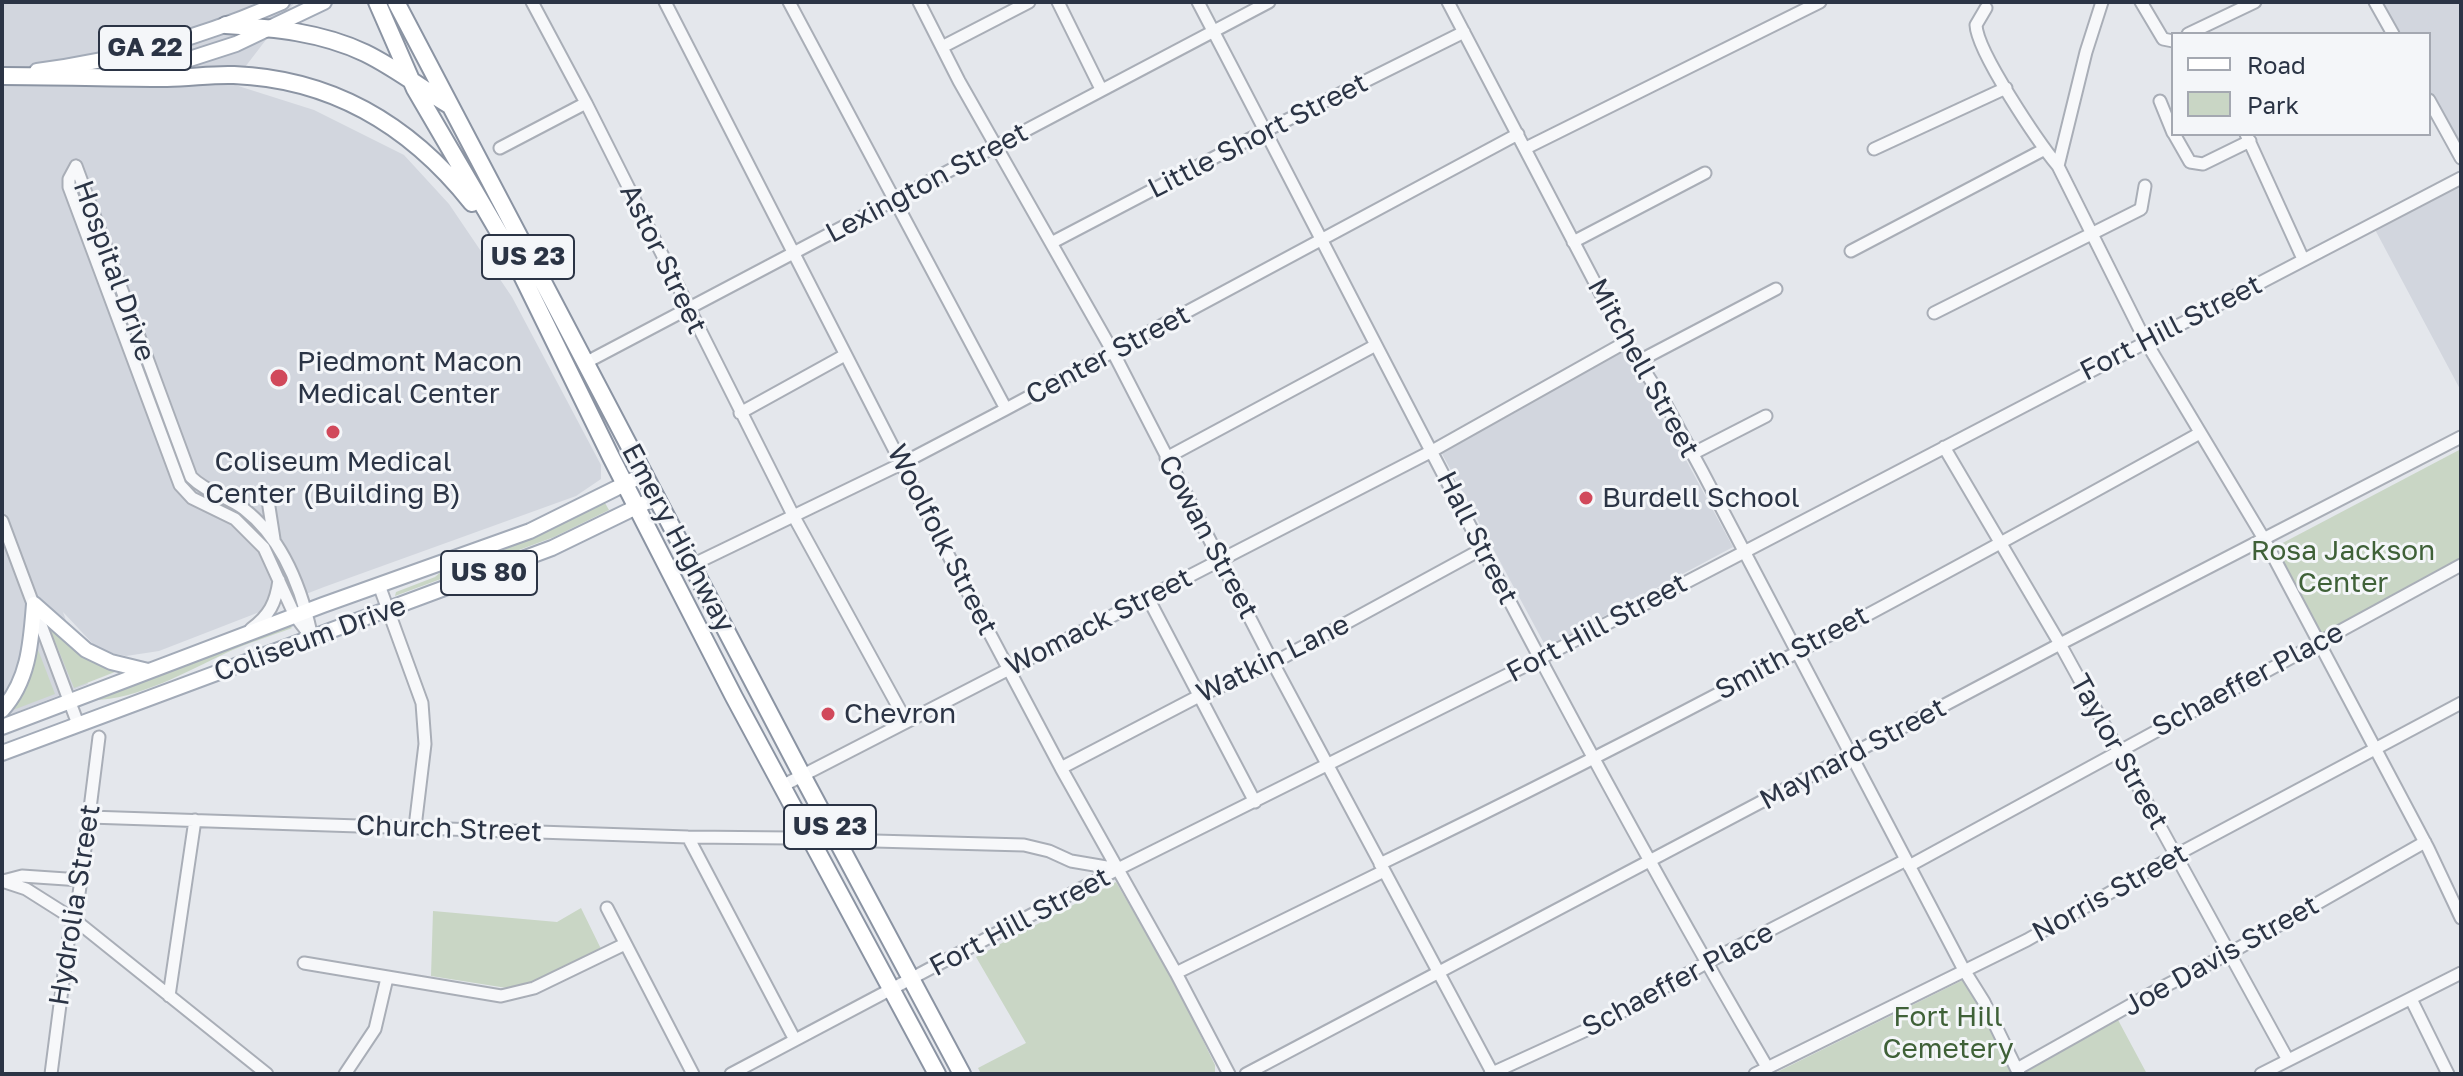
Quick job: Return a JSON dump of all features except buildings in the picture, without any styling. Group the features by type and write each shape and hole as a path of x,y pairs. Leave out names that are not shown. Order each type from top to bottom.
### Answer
{"highway":[{"name":"Emery Highway","path":"377,2 411,82 512,255 625,485 937,1074"},
{"name":"Emery Highway","path":"396,2 962,1074"},
{"path":"226,25 273,28 318,36 354,48 450,106"},
{"path":"3,76 231,75 303,85 364,109 413,140 442,168 512,255"}],"main road":[{"name":"GA 22","path":"3,76 84,63 166,43 226,25 282,2"},
{"name":"GA 22","path":"132,77 223,49 324,2"},
{"name":"Coliseum Drive","path":"2,727 242,635 530,531 645,474"},
{"name":"Coliseum Drive","path":"2,753 552,548 657,497"},
{"path":"34,604 86,650 112,662 148,671"},
{"path":"2,710 17,689 25,670 30,653 34,604"}],"street":[{"name":"Astor Street","path":"532,2 793,515 906,721"},
{"name":"Woolfolk Street","path":"665,2 793,255 1061,768 1229,1074"},
{"path":"789,2 1006,409"},
{"name":"Cowan Street","path":"919,2 1113,352 1273,663 1492,1073"},
{"path":"942,47 1029,2"},
{"path":"1058,2 1101,89"},
{"name":"Hall Street","path":"1198,2 1539,659 1706,963 1767,1067"},
{"name":"Lexington Street","path":"585,363 1269,2"},
{"name":"Mitchell Street","path":"1448,2 1626,342 1692,454 1744,551 1964,970 1984,1002 2018,1072"},
{"path":"1526,148 1820,2"},
{"path":"2058,166 2086,52 2102,2"},
{"path":"2141,2 2168,40"},
{"path":"2196,32 2255,2"},
{"path":"2375,2 2392,32"},
{"path":"1986,8 1976,31 2006,88 2058,166 2146,342 2264,539 2425,842 2461,918"},
{"name":"Little Short Street","path":"1053,242 1464,32"},
{"path":"1874,149 2006,88"},
{"path":"2160,101 2171,128"},
{"path":"500,148 586,103"},
{"path":"2431,104 2461,158"},
{"name":"Center Street","path":"692,565 903,463 1518,134"},
{"path":"2175,136 2190,162 2203,164 2248,138 2303,259"},
{"path":"1851,251 2045,149"},
{"name":"Hospital Drive","path":"300,614 283,553 275,540 242,508 201,487 191,477 76,166 69,179 69,187 180,485 192,498 235,519 264,548 312,638"},
{"path":"1573,242 1705,173"},
{"name":"Fort Hill Street","path":"731,1074 1118,869 1539,659 2461,178"},
{"path":"1934,313 2141,209 2145,186"},
{"path":"1639,361 1776,289"},
{"name":"Womack Street","path":"782,786 1432,451 1626,342"},
{"path":"1166,458 1376,345"},
{"path":"740,413 845,355"},
{"path":"1692,454 1766,416"},
{"name":"Smith Street","path":"1176,973 1797,652 2200,433"},
{"name":"Maynard Street","path":"1246,1074 2060,644 2461,437"},
{"name":"Taylor Street","path":"1944,447 2060,644 2288,1060"},
{"path":"267,494 275,540"},
{"path":"2,521 78,724"},
{"name":"Watkin Lane","path":"1061,768 1199,696 1273,663 1482,549"},
{"name":"Schaeffer Place","path":"1492,1073 1604,1022 1706,963 1908,863 2461,565"},
{"path":"242,635 269,613 275,602 279,580"},
{"path":"379,585 422,703 425,744 415,827"},
{"path":"1148,598 1255,802"},
{"name":"Norris Street","path":"1755,1074 2027,940 2176,855 2461,703"},
{"name":"Hydrolia Street","path":"51,1074 99,737"},
{"name":"Church Street","path":"89,817 688,837 791,838 807,831"},
{"path":"169,996 195,820"},
{"path":"688,837 795,1040"},
{"path":"837,840 1011,844 1049,851 1071,861 1118,869"},
{"name":"Joe Davis Street","path":"2018,1072 2159,989 2230,953 2425,842"},
{"path":"1071,861 1083,871 1089,885"},
{"path":"2,883 22,876 81,880"},
{"path":"2,883 26,889 75,920 267,1074"},
{"path":"607,908 693,1074"},
{"path":"304,963 501,996 534,988 625,944"},
{"path":"2261,1074 2461,973"},
{"path":"345,1074 375,1029 387,978"},
{"path":"2411,999 2448,1074"}],"shaded area":[{"name":"Piedmont Macon Medical Center","path":"2,2 295,2 232,84 314,110 404,155 449,204 512,297 601,465 601,479 576,496 324,587 159,651 126,656 112,653 95,646 63,612 88,684 2,718"},
{"path":"2375,2 2461,2 2461,158 2431,104 2431,32 2392,32"},
{"path":"2461,178 2461,391 2372,224"},
{"name":"Burdell School","path":"1626,349 1733,547 1546,647 1440,450"}],"green space":[{"name":"Rosa Jackson Center","path":"2461,449 2461,560 2323,636 2275,547"},
{"path":"605,503 609,510 554,537 395,596 396,592 435,577 443,570 545,532"},
{"path":"45,617 120,670 74,688"},
{"path":"290,626 292,628 236,649 145,690 93,700"},
{"path":"37,647 55,694 13,710 22,694"},
{"path":"1116,882 1171,975 1215,1065 1215,1074 981,1074 978,1068 1026,1043 976,957"},
{"path":"581,908 603,953 513,989 431,976 433,911 557,922"},
{"name":"Fort Hill Cemetery","path":"1963,980 1980,1006 2014,1074 1773,1074"},
{"path":"2117,1018 2147,1074 2025,1074 2025,1072"}],"place":[{"name":"Piedmont Macon Medical Center","path":"279,378"},
{"name":"Coliseum Medical Center (Building B)","path":"333,432"},
{"name":"Burdell School","path":"1586,498"},
{"name":"Chevron","path":"828,714"}]}
